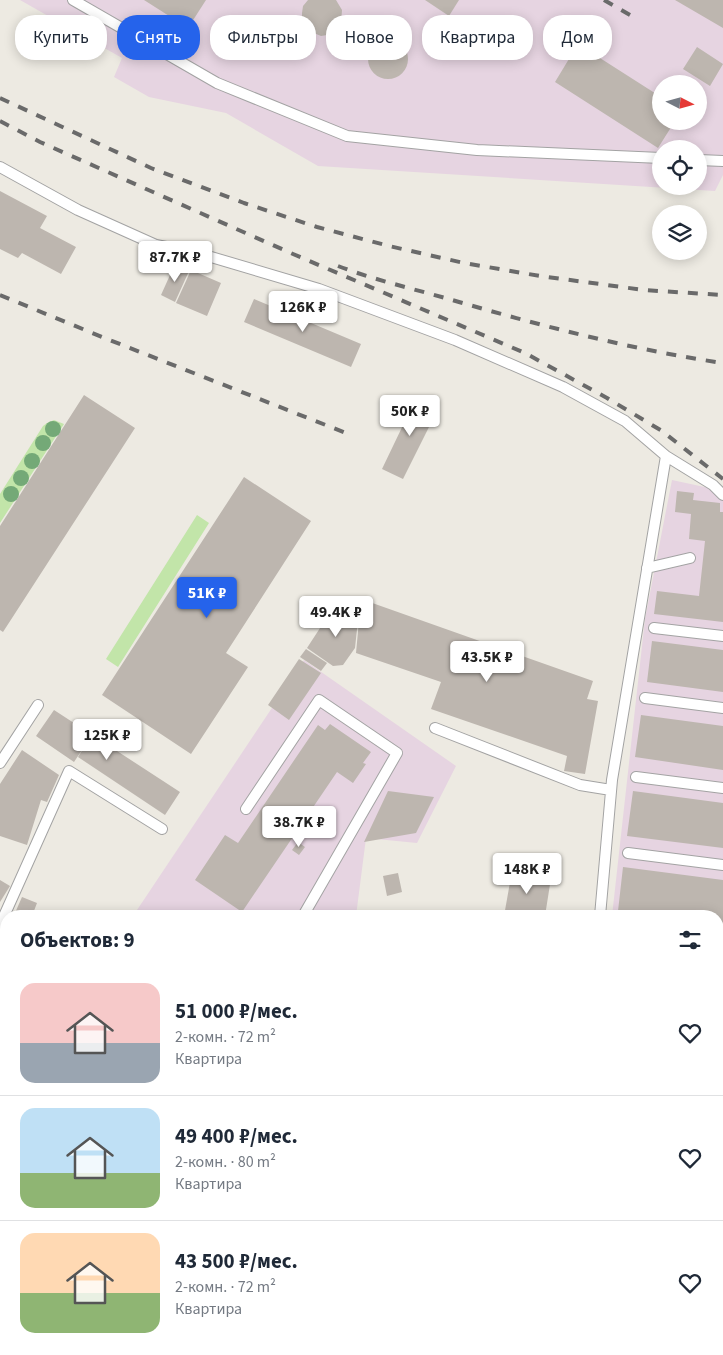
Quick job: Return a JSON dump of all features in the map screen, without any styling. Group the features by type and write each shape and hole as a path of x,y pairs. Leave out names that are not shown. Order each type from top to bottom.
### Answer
{"lane":[{"path":"77,1 217,83 347,136 476,150 652,158"},
{"path":"707,160 723,161"},
{"path":"0,167 78,210 156,245 201,254 319,289 455,340 563,387 625,421 666,456 713,485 723,495"},
{"path":"600,910 610,790 666,456"},
{"path":"647,568 690,558"},
{"path":"654,628 723,636"},
{"path":"645,698 723,708"},
{"path":"246,809 319,700 397,753 306,910"},
{"path":"0,763 38,705"},
{"path":"435,728 580,785 610,790"},
{"path":"7,910 68,771 162,829"},
{"path":"636,777 723,788"},
{"path":"628,853 723,865"}],"shaded area":[{"path":"20,0 723,0 723,175 715,191 707,190 707,140 652,140 652,187 318,166 226,113 149,97 114,77 121,60 200,60 200,15 117,15 117,55 107,49 107,15 46,15"},
{"path":"672,480 723,491 723,910 613,910 645,619"},
{"path":"304,660 456,766 417,843 366,838 357,910 137,910"}],"green space":[{"path":"54,420 64,424 0,523 0,494 43,426"},
{"path":"197,515 209,523 118,667 106,659"}],"building":[{"path":"144,0 206,0 196,15 168,15"},
{"path":"308,0 336,0 342,10 342,15 326,15 326,35 321,36 316,34 316,15 302,15 303,6"},
{"path":"425,0 459,0 450,15"},
{"path":"675,0 723,0 723,28"},
{"path":"697,47 723,64 710,86 708,85 708,75 693,75 683,69"},
{"path":"368,60 408,60 402,73 388,79 374,73"},
{"path":"568,60 603,60 652,91 652,130 669,130 663,140 652,140 652,144 555,82"},
{"path":"0,191 47,216 40,228 76,247 61,274 22,253 18,258 0,249"},
{"path":"175,264 189,271 175,302 161,295"},
{"path":"191,270 221,283 207,316 176,303"},
{"path":"254,299 361,344 351,367 244,322"},
{"path":"84,395 135,428 3,632 0,630 0,526"},
{"path":"417,396 439,407 403,479 382,469"},
{"path":"244,477 311,521 226,653 248,667 191,754 102,695"},
{"path":"677,491 694,493 693,500 720,503 720,512 723,512 723,622 654,614 657,591 699,596 705,541 689,539 691,514 675,512"},
{"path":"361,599 593,681 587,699 598,701 585,774 564,771 567,756 431,709 441,682 356,653"},
{"path":"335,605 358,620 355,648 343,665 333,666 307,648"},
{"path":"652,641 723,650 723,692 647,682"},
{"path":"306,649 327,663 321,671 300,657"},
{"path":"299,659 321,673 289,720 268,705"},
{"path":"54,710 180,792 165,815 78,757 88,741 74,762 36,736"},
{"path":"641,715 723,726 723,770 635,757"},
{"path":"330,724 371,752 363,763 366,764 353,783 337,772 243,910 239,910 195,880 225,835 238,843 318,725 325,730"},
{"path":"22,750 59,775 47,802 41,800 27,845 0,836 0,784"},
{"path":"388,791 434,797 416,833 364,842"},
{"path":"633,791 723,803 723,848 627,836"},
{"path":"315,810 323,815 310,833 303,828"},
{"path":"298,842 305,847 299,855 292,850"},
{"path":"623,867 723,880 723,910 618,910"},
{"path":"512,871 551,878 546,910 505,910"},
{"path":"398,873 402,892 387,896 383,876"},
{"path":"0,880 10,886 0,902"},
{"path":"22,897 37,903 34,910 16,910"}],"railway":[{"path":"604,0 637,19"},
{"path":"0,98 151,168 244,203 317,227 464,263 540,276 644,290 723,295"},
{"path":"0,121 40,142 293,254 525,353 662,431 723,479"},
{"path":"338,266 383,281 557,329 656,352 723,363"},
{"path":"0,295 346,433"}]}
